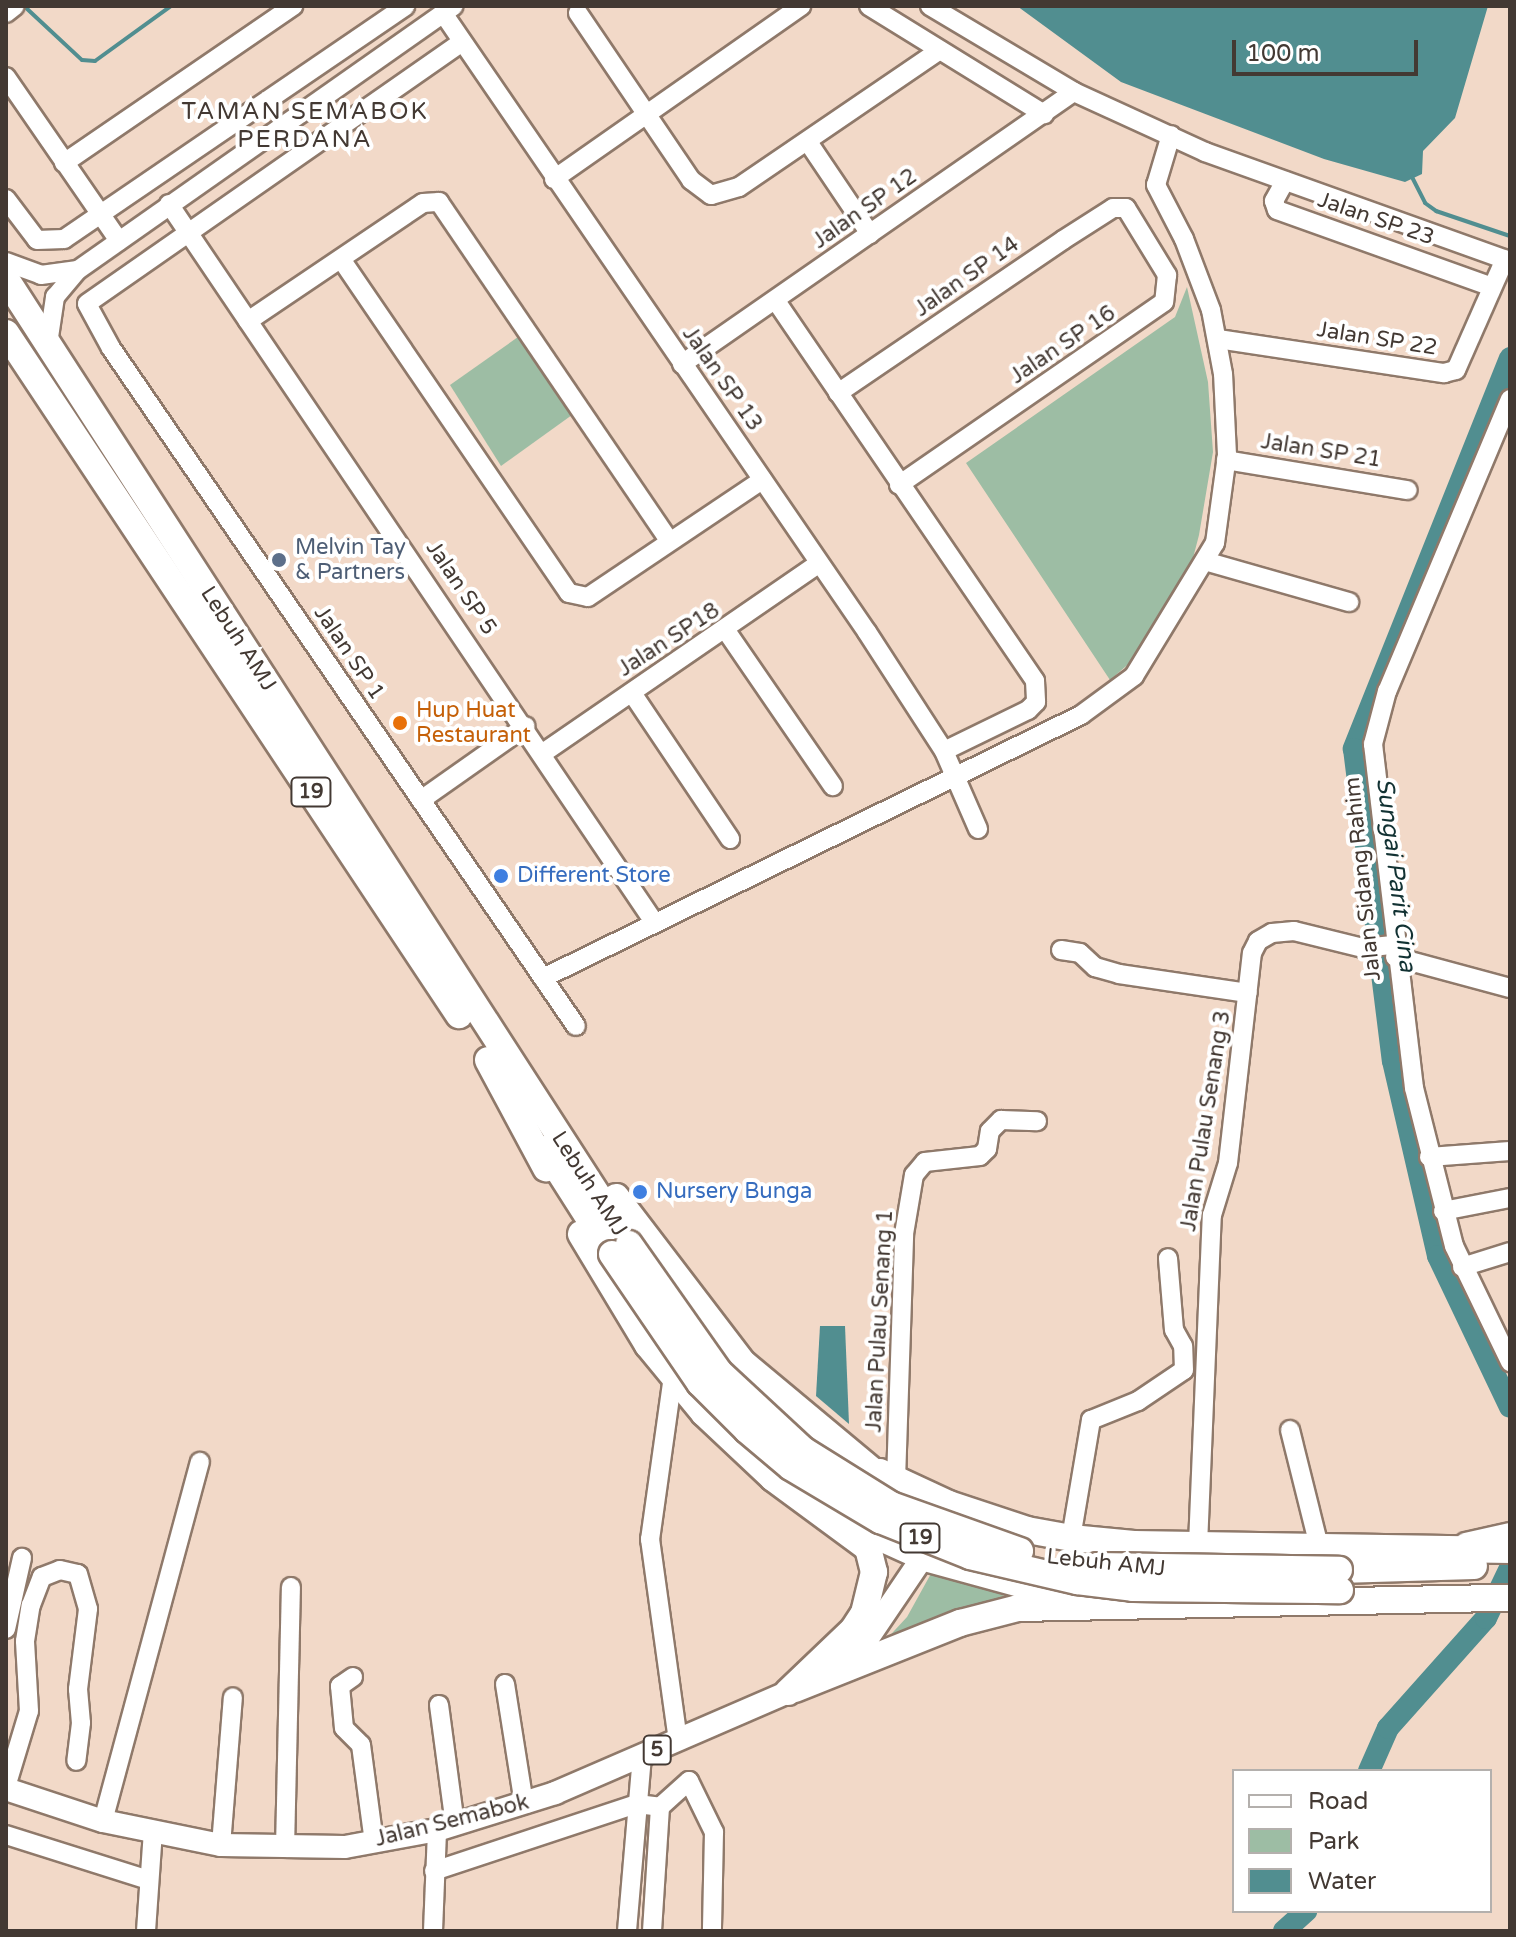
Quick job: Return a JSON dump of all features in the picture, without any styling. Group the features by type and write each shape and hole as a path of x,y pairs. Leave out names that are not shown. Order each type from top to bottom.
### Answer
{"highway":[{"name":"Lebuh AMJ","path":"6,279 621,1249 760,1416 846,1481 891,1505 983,1541 1078,1564 1340,1580 1504,1572"},
{"name":"Lebuh AMJ","path":"6,333 496,1056"},
{"path":"496,1056 591,1253 648,1345 737,1446 868,1548 874,1572 871,1596 853,1630 788,1692"},
{"path":"496,1056 743,1363 892,1491 890,1516 869,1527 828,1514"},
{"path":"859,1461 942,1501 1027,1530"},
{"path":"828,1514 919,1555 995,1581 1131,1603"},
{"path":"995,1581 972,1561 976,1535 996,1526 1071,1538 1198,1545 1438,1548 1504,1572"},
{"path":"788,1692 990,1613 1064,1603 1131,1603 1504,1572"}],"main road":[{"name":"Jalan Semabok","path":"6,1788 103,1821 221,1845 285,1848 374,1842 446,1828 524,1804 788,1692 861,1631 919,1555 942,1501"}],"street":[{"path":"6,13 15,6"},
{"path":"64,163 293,6"},
{"path":"6,199 28,233 51,242 101,216 405,6"},
{"path":"554,179 801,6"},
{"path":"869,6 1044,114"},
{"path":"930,6 1074,92 1171,135 1285,181 1507,260"},
{"path":"48,344 55,297 78,270 448,10"},
{"name":"Jalan SP 13","path":"448,10 462,42 944,751 978,829"},
{"path":"578,13 691,180 711,195 739,187 940,50"},
{"path":"188,230 462,42"},
{"path":"6,77 119,241"},
{"name":"Jalan SP 12","path":"682,364 1074,92"},
{"path":"543,978 1113,696 1152,652 1215,543 1226,460 1218,339 1184,239 1156,185 1171,135"},
{"path":"808,142 870,234"},
{"name":"Jalan SP 23","path":"1285,181 1274,201 1277,210 1489,286"},
{"path":"248,321 423,203 439,202 669,541"},
{"name":"Jalan SP 5","path":"169,204 526,726 654,922"},
{"name":"Jalan SP 14","path":"838,393 1063,240 1113,208 1126,208"},
{"name":"Jalan SP 16","path":"899,485 1164,302 1167,275 1126,208"},
{"name":"Jalan SP 1","path":"188,230 93,297 87,304 89,315 576,1026"},
{"path":"341,259 569,593 588,597 762,480"},
{"name":"Jalan SP 22","path":"1218,339 1444,373 1463,364 1489,286 1507,260"},
{"path":"6,262 41,275 78,270"},
{"path":"776,301 899,485 1030,670 1037,691 1028,710 944,751"},
{"name":"Jalan Sidang Rahim","path":"1508,1352 1462,1267 1429,1157 1386,949 1373,744 1378,716 1510,399"},
{"name":"Jalan SP 21","path":"1226,460 1408,490"},
{"path":"1205,561 1349,602"},
{"name":"Jalan SP18","path":"543,753 727,632 819,563"},
{"path":"727,632 833,786"},
{"path":"632,693 730,839"},
{"path":"421,800 526,726"},
{"name":"Jalan Pulau Senang 3","path":"1198,1545 1212,1215 1228,1163 1252,953 1258,941 1272,933 1307,932 1386,949"},
{"path":"1386,949 1510,988"},
{"path":"1061,950 1080,953 1095,967 1119,974 1248,993"},
{"name":"Jalan Pulau Senang 1","path":"896,1480 904,1234 914,1175 925,1162 980,1156 987,1149 990,1131 1001,1120 1037,1121"},
{"path":"1429,1157 1510,1151"},
{"path":"1443,1211 1510,1198"},
{"path":"1462,1267 1510,1252"},
{"path":"1071,1538 1091,1420 1138,1401 1184,1370 1183,1346 1174,1330 1168,1258"},
{"path":"673,1376 650,1539 678,1741"},
{"path":"1290,1430 1319,1546"},
{"path":"103,1821 200,1462"},
{"path":"6,1629 16,1567"},
{"path":"6,1788 29,1711 25,1641 31,1605 42,1577 60,1570 78,1574 88,1609 78,1689 81,1723 76,1761"},
{"path":"285,1848 291,1587"},
{"path":"353,1677 340,1686 344,1728 361,1745 374,1842"},
{"path":"505,1684 524,1804"},
{"path":"221,1845 233,1697"},
{"path":"433,1931 435,1864 446,1828 439,1705"},
{"path":"627,1931 642,1756"},
{"path":"652,1931 660,1807 689,1781 714,1832 712,1931"},
{"path":"435,1864 638,1798 660,1807"},
{"path":"146,1931 153,1832"},
{"path":"6,1835 149,1880"}],"green space":[{"path":"1187,287 1208,382 1213,452 1199,535 1186,585 1132,661 1110,680 966,463 1175,317"},
{"path":"518,337 572,415 501,466 450,385"},
{"path":"933,1570 1016,1600 869,1658 907,1617"}],"water":[{"path":"1017,6 1488,6 1455,118 1423,151 1422,174 1405,182 1324,159 1121,82"},
{"path":"820,1326 845,1326 849,1424 816,1396"}],"waterway":[{"path":"24,6 82,60 95,61 171,6"},
{"path":"1412,177 1425,203 1436,211 1510,236"},
{"name":"Sungai Parit Cina","path":"1510,358 1354,749 1393,1061 1438,1256 1510,1407"},
{"name":"Sungai Parit Cina","path":"1370,1769 1388,1728 1486,1618 1510,1568"},
{"name":"Sungai Parit Cina","path":"1284,1931 1304,1913"}],"place":[{"name":"Melvin Tay & Partners","path":"279,560"},
{"name":"Hup Huat Restaurant","path":"400,723"},
{"name":"Different Store","path":"501,876"},
{"name":"Nursery Bunga","path":"640,1192"}],"district":[{"name":"TAMAN SEMABOK PERDANA","path":"305,126"}]}
